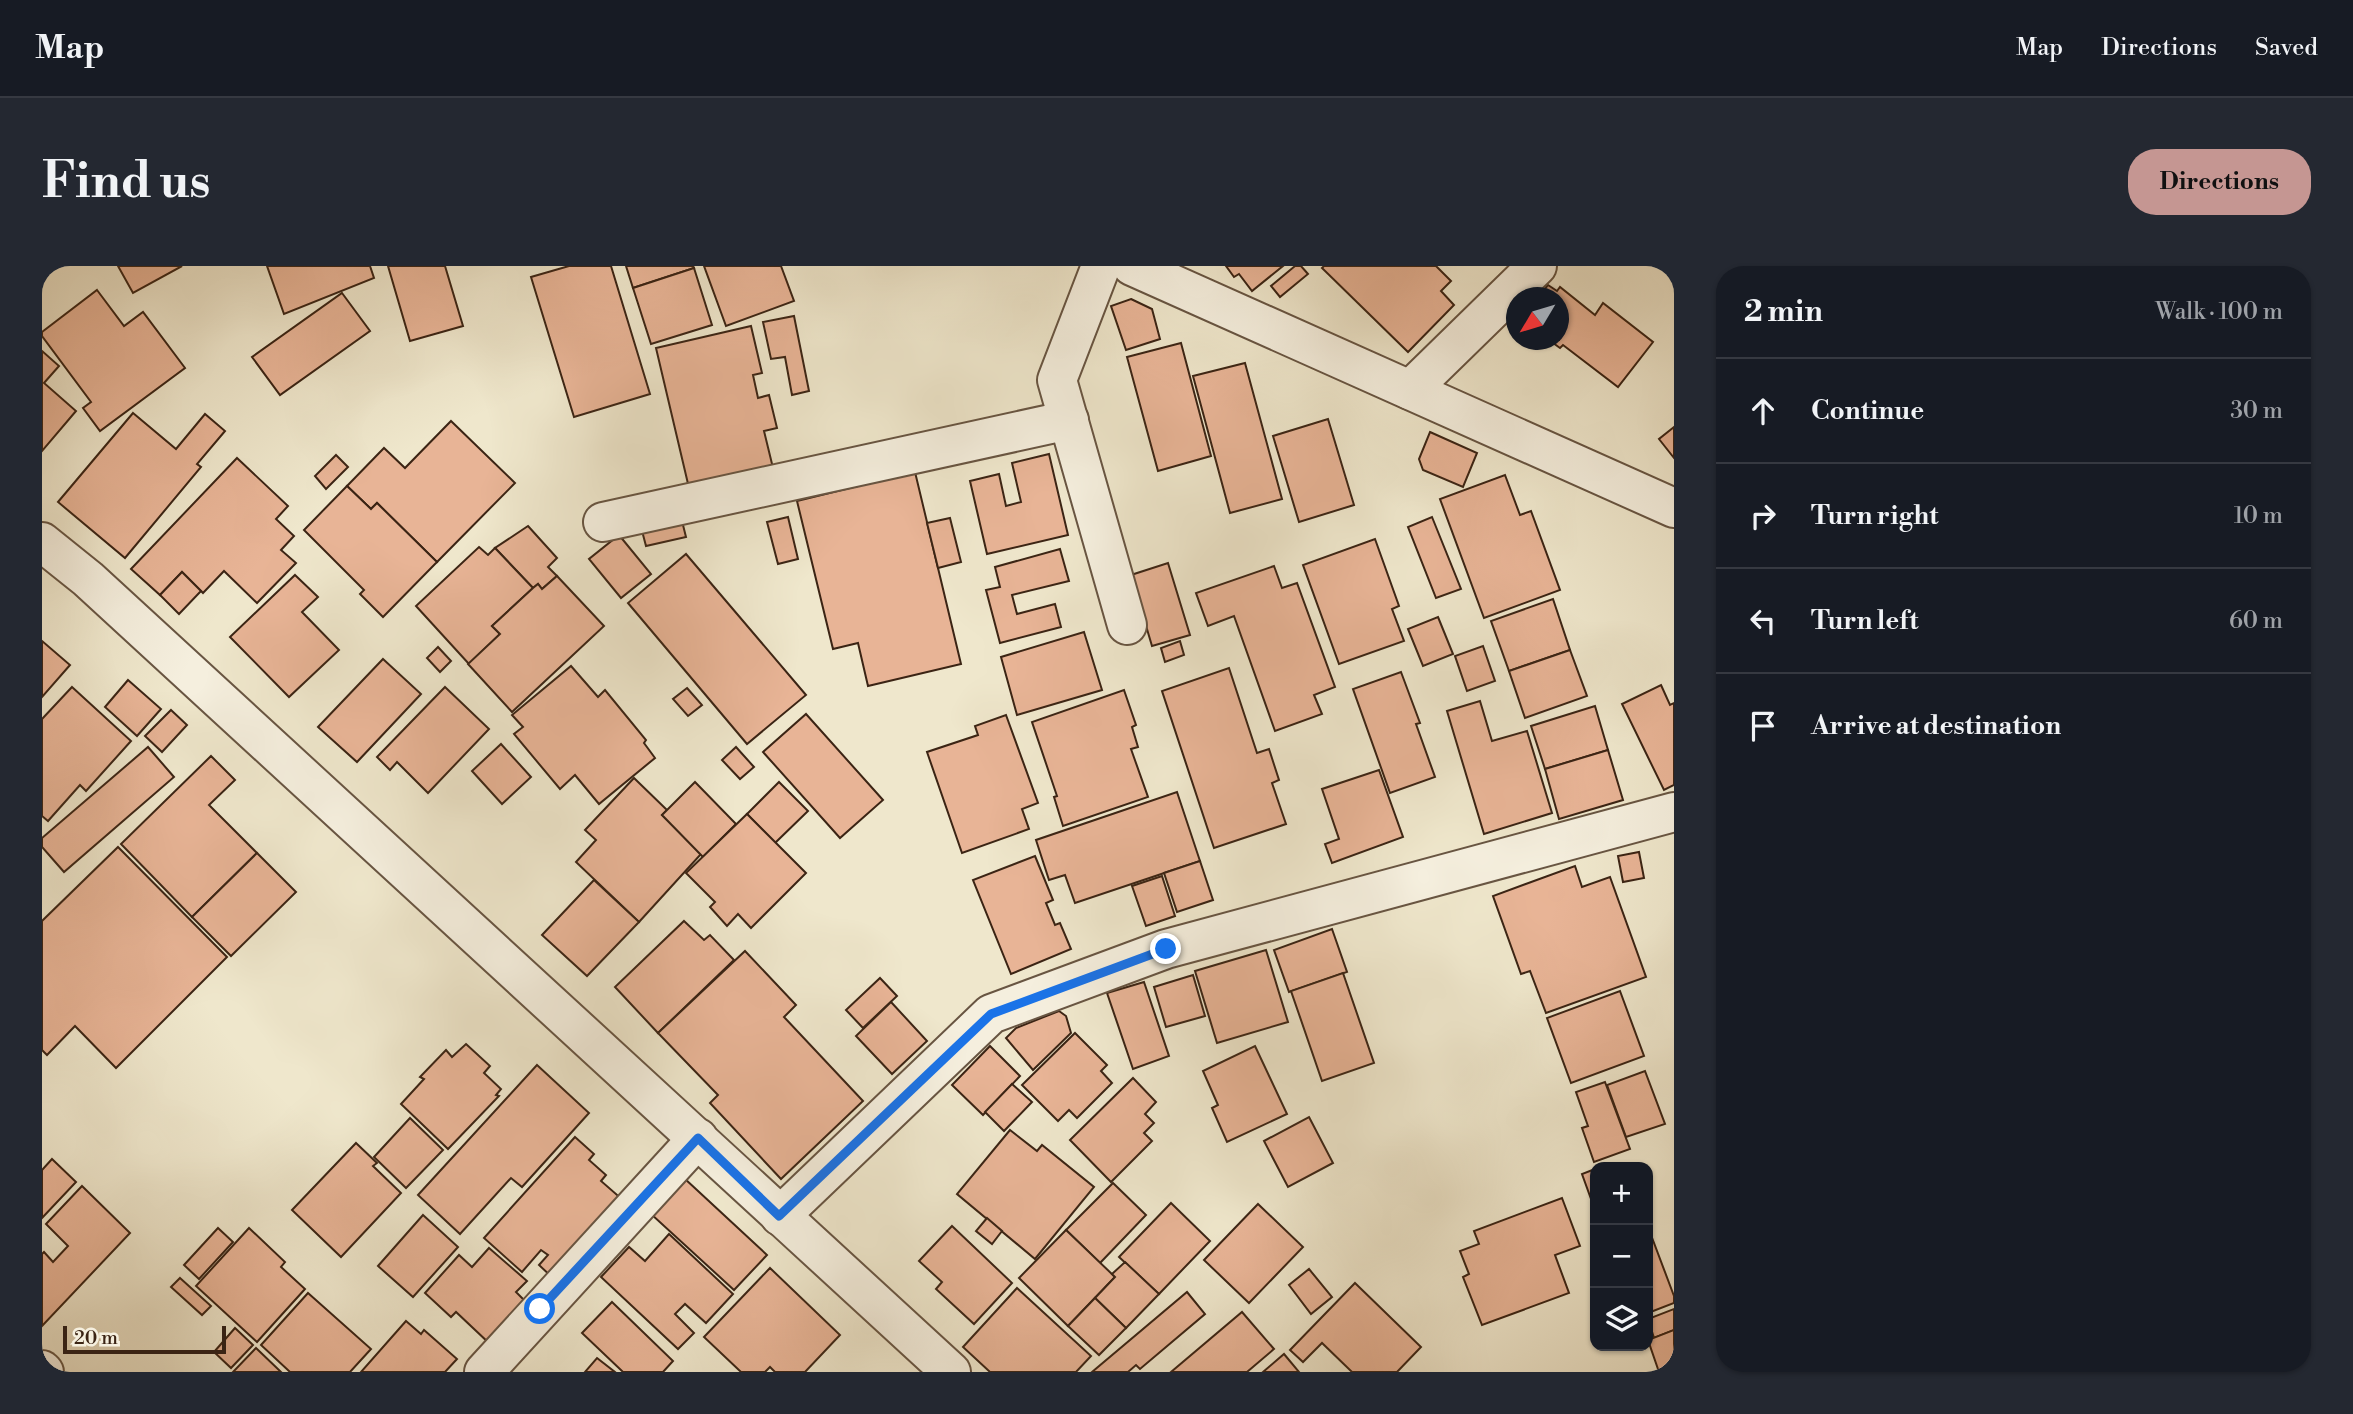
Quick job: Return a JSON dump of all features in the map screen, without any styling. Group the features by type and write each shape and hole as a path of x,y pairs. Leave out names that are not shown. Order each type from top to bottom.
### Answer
{"street":[{"path":"1101,266 1057,380 1128,625"},
{"path":"1132,266 1674,508"},
{"path":"1410,390 1535,266"},
{"path":"603,522 1069,420"},
{"path":"42,542 88,579 951,1372"},
{"path":"779,1216 991,1014 1166,949 1674,812"},
{"path":"484,1372 698,1138"}],"building":[{"path":"118,266 182,266 133,293"},
{"path":"267,266 370,266 374,278 284,314"},
{"path":"388,266 445,266 463,326 410,341"},
{"path":"569,266 611,266 650,394 574,417 531,277"},
{"path":"626,266 693,266 694,268 633,288"},
{"path":"704,266 781,266 794,301 726,326"},
{"path":"1226,266 1283,266 1252,291 1239,274 1234,277"},
{"path":"1295,266 1301,266 1308,274 1280,297 1271,286"},
{"path":"1436,266 1451,281 1441,291 1454,305 1408,352 1322,268"},
{"path":"694,268 712,325 651,344 633,288"},
{"path":"97,290 124,326 143,312 185,368 100,431 83,408 91,402 42,336 42,332"},
{"path":"342,293 370,331 280,395 252,357"},
{"path":"1569,294 1595,315 1603,303 1653,342 1618,387 1569,350"},
{"path":"1131,299 1152,309 1160,339 1126,350 1111,306"},
{"path":"794,316 809,391 792,395 785,357 771,359 763,322"},
{"path":"751,326 762,373 753,375 758,398 769,395 777,428 764,431 773,468 689,488 656,348"},
{"path":"1181,343 1211,456 1158,471 1127,357"},
{"path":"42,351 59,366 44,383 76,411 42,451"},
{"path":"1245,363 1282,499 1230,513 1193,376"},
{"path":"133,413 176,449 205,414 225,431 197,464 201,467 125,558 58,502"},
{"path":"1328,419 1354,505 1299,522 1273,436"},
{"path":"451,421 515,483 437,562 377,503 371,509 347,486 384,448 405,468"},
{"path":"1674,427 1674,458 1659,439"},
{"path":"1430,432 1477,453 1463,487 1423,470 1419,459"},
{"path":"1049,454 1068,535 987,554 970,481 999,474 1006,506 1021,502 1012,463"},
{"path":"336,455 348,467 326,489 315,476"},
{"path":"237,458 288,506 276,519 294,536 281,550 296,563 257,603 224,571 203,593 182,572 160,595 131,569"},
{"path":"915,472 961,664 868,686 858,643 833,649 797,501"},
{"path":"1505,475 1520,515 1531,511 1560,590 1484,618 1440,499"},
{"path":"347,486 371,509 377,503 437,562 383,617 360,594 364,590 304,530"},
{"path":"681,517 686,537 646,546 641,527"},
{"path":"788,517 798,559 778,564 767,522"},
{"path":"1432,517 1461,589 1436,598 1408,527"},
{"path":"950,518 961,562 938,568 927,523"},
{"path":"528,526 557,558 548,567 557,576 542,589 538,584 533,588 495,548"},
{"path":"619,535 651,574 621,598 589,559"},
{"path":"1375,539 1399,606 1392,609 1404,641 1339,664 1303,565"},
{"path":"479,547 488,555 495,548 533,588 492,626 500,634 469,664 416,606"},
{"path":"1060,549 1069,581 1012,595 1017,614 1055,604 1061,627 1000,643 986,590 1000,587 995,567"},
{"path":"686,554 806,695 747,744 628,603"},
{"path":"1168,563 1190,635 1152,646 1131,575"},
{"path":"1274,566 1282,588 1297,583 1335,687 1314,695 1322,714 1275,731 1234,616 1208,626 1196,593"},
{"path":"182,572 201,591 179,614 160,595"},
{"path":"295,575 318,597 302,612 339,650 289,697 230,637"},
{"path":"557,576 604,626 512,712 468,664 500,634 492,626 538,584 542,589"},
{"path":"1553,599 1570,650 1509,671 1491,621"},
{"path":"1438,617 1453,654 1423,666 1408,629"},
{"path":"1084,632 1102,690 1017,715 1001,657"},
{"path":"42,641 70,665 42,697"},
{"path":"1180,641 1184,655 1165,662 1161,648"},
{"path":"1483,646 1495,681 1467,691 1455,656"},
{"path":"438,647 451,661 440,672 427,658"},
{"path":"1570,650 1587,696 1525,718 1509,671"},
{"path":"383,659 421,694 357,762 318,727"},
{"path":"571,666 598,697 605,690 646,740 644,743 655,758 599,804 575,775 560,789 514,734 523,727 512,715"},
{"path":"1229,668 1257,753 1269,749 1279,780 1272,783 1286,824 1214,848 1162,691"},
{"path":"1401,672 1420,723 1416,724 1435,777 1390,793 1353,689"},
{"path":"128,680 161,709 137,736 105,707"},
{"path":"1661,685 1670,705 1674,703 1674,785 1664,790 1622,704"},
{"path":"72,687 131,741 86,791 80,785 48,821 42,816 42,719"},
{"path":"445,687 489,729 428,793 397,762 390,770 377,757"},
{"path":"687,688 702,705 688,716 673,699"},
{"path":"1124,690 1136,725 1132,727 1138,747 1131,749 1148,797 1063,826 1054,797 1057,796 1032,722"},
{"path":"1480,701 1492,741 1527,731 1552,813 1484,834 1447,711"},
{"path":"1595,706 1608,750 1545,769 1531,726"},
{"path":"171,710 187,725 162,752 145,736"},
{"path":"806,714 883,800 840,838 763,752"},
{"path":"1006,715 1038,803 1022,809 1029,829 962,853 927,752 978,735 975,726"},
{"path":"501,744 531,777 502,804 472,771"},
{"path":"148,747 174,777 64,872 42,847 42,838"},
{"path":"736,747 754,767 740,779 722,760"},
{"path":"1608,750 1623,800 1559,819 1545,769"},
{"path":"211,756 235,780 209,805 257,853 192,917 121,844"},
{"path":"1379,770 1403,837 1332,863 1325,844 1339,839 1322,789"},
{"path":"634,778 667,810 662,815 701,854 639,922 576,862 596,840 585,830"},
{"path":"695,782 736,824 703,857 662,815"},
{"path":"779,782 808,811 775,843 747,814"},
{"path":"1177,792 1200,861 1075,903 1065,875 1049,880 1036,840"},
{"path":"747,814 806,873 751,928 738,914 727,926 710,907 715,902 686,873"},
{"path":"118,847 227,957 116,1068 75,1026 47,1055 42,1050 42,921"},
{"path":"1639,852 1644,878 1623,882 1618,856"},
{"path":"257,853 296,892 231,956 192,917"},
{"path":"1035,856 1053,900 1046,903 1055,925 1060,923 1071,949 1011,974 973,880"},
{"path":"1200,861 1213,900 1177,912 1164,873"},
{"path":"1575,866 1582,887 1610,877 1646,977 1546,1013 1530,971 1521,974 1493,896"},
{"path":"1162,876 1175,916 1146,926 1132,886"},
{"path":"594,880 639,922 587,976 542,935"},
{"path":"684,921 704,940 710,935 734,960 658,1033 615,987"},
{"path":"1332,929 1347,972 1289,992 1274,950"},
{"path":"1266,950 1288,1022 1217,1043 1195,971"},
{"path":"745,951 796,1005 784,1017 863,1101 781,1179 710,1103 718,1095 658,1033"},
{"path":"1343,973 1374,1063 1322,1081 1291,991"},
{"path":"1193,975 1205,1016 1166,1027 1154,987"},
{"path":"880,978 897,996 863,1028 846,1010"},
{"path":"1144,982 1169,1056 1133,1069 1107,993"},
{"path":"1620,991 1644,1056 1571,1083 1547,1018"},
{"path":"891,1002 927,1041 892,1074 856,1036"},
{"path":"1059,1011 1066,1016 1071,1033 1033,1070 1006,1038 1016,1028"},
{"path":"1075,1033 1107,1065 1101,1071 1112,1083 1077,1118 1069,1110 1058,1121 1022,1085"},
{"path":"466,1044 490,1066 484,1073 501,1089 496,1095 499,1096 448,1149 401,1104 424,1079 420,1077 446,1050 452,1057"},
{"path":"990,1046 1020,1076 983,1115 952,1085"},
{"path":"1255,1046 1287,1114 1227,1142 1212,1108 1218,1105 1203,1071"},
{"path":"537,1065 589,1113 522,1187 511,1178 460,1234 418,1195"},
{"path":"1645,1071 1665,1124 1626,1137 1607,1085"},
{"path":"1133,1078 1156,1102 1145,1114 1154,1123 1144,1133 1152,1141 1111,1182 1070,1140"},
{"path":"1605,1082 1630,1149 1594,1162 1582,1128 1588,1126 1576,1092"},
{"path":"1012,1084 1032,1102 1004,1131 985,1112"},
{"path":"1309,1117 1333,1163 1288,1187 1264,1141"},
{"path":"410,1118 443,1150 406,1188 374,1157"},
{"path":"1010,1130 1037,1151 1042,1145 1094,1187 1035,1259 957,1194"},
{"path":"575,1137 594,1154 589,1160 606,1175 601,1181 624,1201 554,1279 539,1265 548,1255 541,1250 522,1272 484,1238"},
{"path":"356,1143 377,1163 373,1166 401,1193 341,1257 292,1210"},
{"path":"52,1159 76,1182 42,1218 42,1170"},
{"path":"1590,1171 1590,1196 1582,1174"},
{"path":"684,1178 767,1255 734,1290 651,1214"},
{"path":"1113,1183 1146,1215 1100,1263 1066,1230"},
{"path":"82,1186 130,1233 42,1326 42,1254 44,1252 53,1262 68,1246 46,1224"},
{"path":"1562,1198 1580,1246 1555,1255 1569,1293 1482,1325 1463,1277 1469,1274 1460,1251 1479,1244 1474,1231"},
{"path":"1171,1203 1210,1241 1159,1294 1119,1257"},
{"path":"1258,1204 1303,1247 1249,1303 1204,1260"},
{"path":"423,1215 458,1247 413,1297 378,1266"},
{"path":"987,1218 1002,1231 992,1244 976,1231"},
{"path":"952,1226 1012,1283 974,1324 936,1289 942,1282 919,1261"},
{"path":"218,1228 233,1242 199,1279 184,1265"},
{"path":"249,1228 285,1262 281,1267 305,1289 257,1342 196,1286"},
{"path":"1066,1230 1115,1277 1068,1326 1019,1278"},
{"path":"669,1234 733,1294 706,1323 685,1304 675,1314 694,1333 678,1349 601,1277 629,1247 645,1261"},
{"path":"1653,1240 1674,1296 1674,1303 1653,1311"},
{"path":"489,1248 527,1281 516,1292 527,1303 490,1344 456,1312 451,1317 425,1293 459,1255 472,1267"},
{"path":"1125,1262 1159,1294 1126,1328 1095,1298 1115,1277 1112,1274"},
{"path":"770,1268 840,1335 805,1372 775,1372 770,1367 765,1372 741,1372 704,1337"},
{"path":"1309,1269 1332,1297 1311,1314 1289,1285"},
{"path":"180,1278 211,1306 202,1315 171,1287"},
{"path":"1355,1283 1421,1347 1397,1372 1352,1372 1322,1343 1303,1362 1290,1350"},
{"path":"1017,1288 1091,1356 1076,1372 990,1372 963,1347"},
{"path":"1187,1292 1205,1314 1140,1369 1136,1365 1128,1372 1092,1372"},
{"path":"308,1293 371,1349 350,1372 290,1372 261,1345"},
{"path":"1095,1298 1126,1328 1099,1355 1068,1326"},
{"path":"612,1302 673,1361 663,1372 623,1372 582,1333"},
{"path":"1674,1309 1674,1330 1654,1338 1653,1317"},
{"path":"1242,1312 1274,1349 1247,1372 1171,1372"},
{"path":"406,1321 421,1334 424,1330 457,1359 445,1372 361,1372"},
{"path":"235,1328 253,1345 231,1368 214,1352"},
{"path":"1674,1330 1674,1372 1659,1372 1652,1351 1653,1338"},
{"path":"256,1348 281,1372 233,1372"},
{"path":"1284,1354 1299,1372 1263,1372"},
{"path":"597,1358 615,1372 585,1372"}],"route":[{"path":"540,1309 698,1138 779,1216 991,1014 1166,949"}]}
